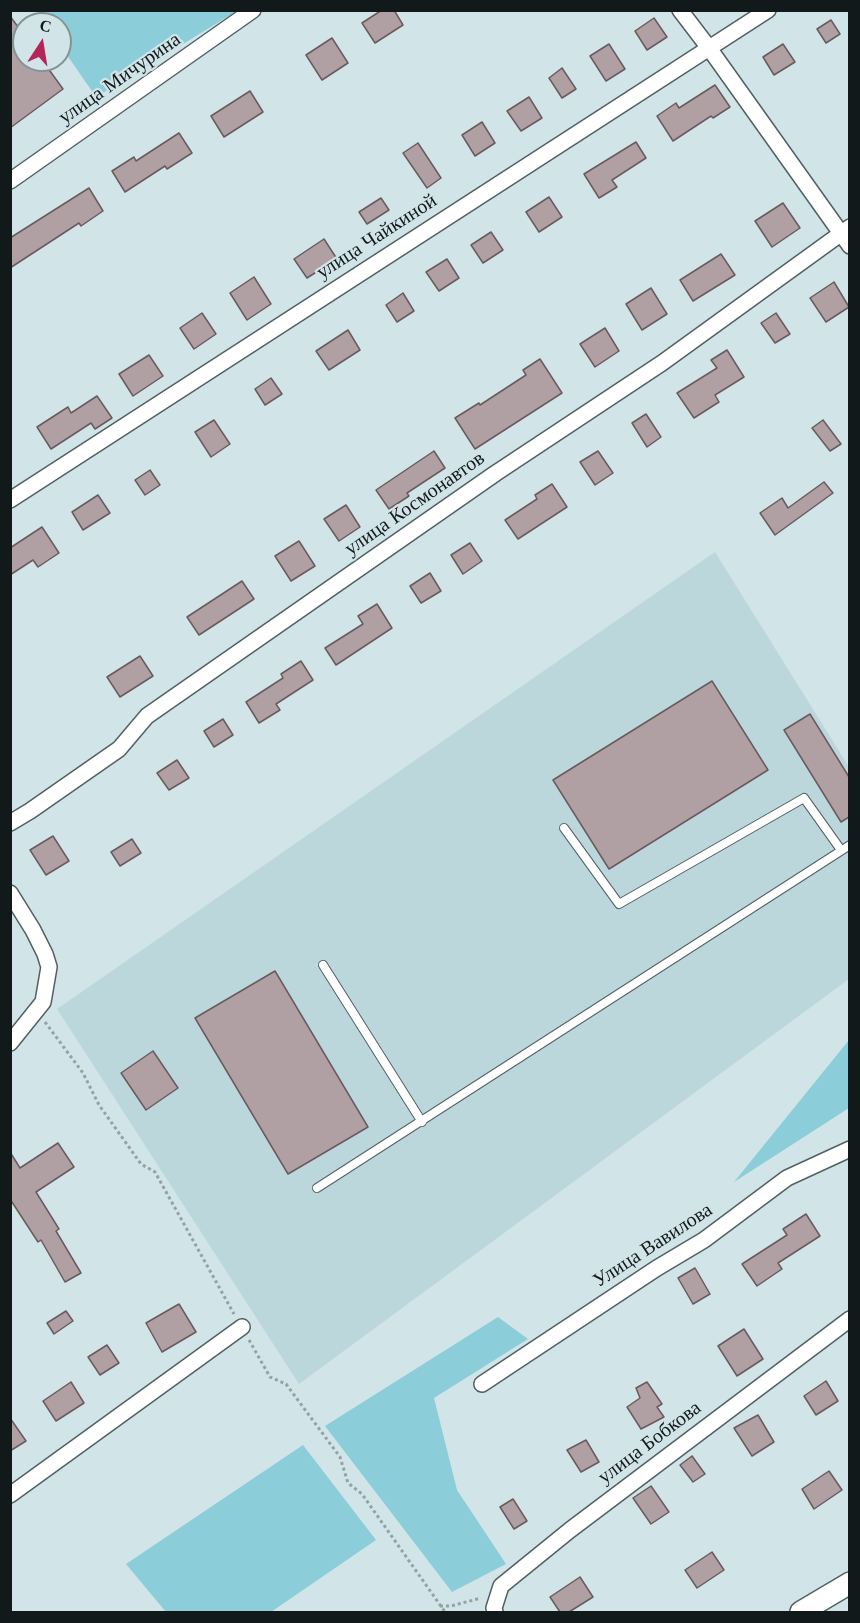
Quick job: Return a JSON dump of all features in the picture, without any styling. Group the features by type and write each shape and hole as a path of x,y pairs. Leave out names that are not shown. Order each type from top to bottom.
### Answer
{"street":[{"name":"улица Мичурина","path":"10,181 253,10"},
{"path":"680,10 845,230 849,246"},
{"name":"улица Чайкиной","path":"10,500 768,10"},
{"name":"улица Космонавтов","path":"10,823 118,749 147,716 496,473 662,363 845,230"},
{"path":"10,893 45,954 49,967 43,1002 10,1043"},
{"name":"Улица Вавилова","path":"482,1384 657,1268 704,1240 787,1178 849,1149"},
{"name":"улица Бобкова","path":"499,1590 570,1530 849,1319"},
{"path":"10,1495 242,1327"},
{"path":"802,1612 849,1583"},
{"path":"495,1612 499,1590"}],"lane":[{"path":"564,828 620,904 804,798 841,850"},
{"path":"317,1188 849,845"},
{"path":"322,965 422,1122"}],"path":[{"path":"440,1606 461,1604 499,1590"}],"shaded area":[{"path":"237,11 96,97 72,62 72,12 38,12"},
{"path":"715,552 849,767 849,979 299,1384 57,1009"},
{"path":"849,1040 849,1108 734,1182"},
{"path":"498,1317 528,1339 434,1398 457,1490 506,1564 452,1592 325,1426"},
{"path":"303,1445 376,1540 271,1612 166,1612 126,1564"}],"building":[{"path":"382,10 394,10 403,25 375,43 362,23"},
{"path":"10,16 12,19 12,72 51,72 63,89 10,128"},
{"path":"654,18 667,37 647,50 635,31"},
{"path":"831,20 840,34 826,43 817,29"},
{"path":"332,38 348,63 322,80 306,55"},
{"path":"609,44 625,69 606,81 590,56"},
{"path":"783,44 795,62 774,75 763,57"},
{"path":"562,68 576,89 562,98 549,78"},
{"path":"715,85 730,107 713,118 711,116 673,141 657,116 676,103 679,108"},
{"path":"250,91 263,112 224,137 211,116"},
{"path":"529,97 542,118 521,131 507,111"},
{"path":"482,122 495,143 475,156 462,135"},
{"path":"179,133 192,153 167,169 165,166 125,192 112,171 134,157 136,161"},
{"path":"636,142 646,158 612,180 617,187 599,198 584,174"},
{"path":"418,143 441,178 427,188 403,153"},
{"path":"89,188 103,211 81,226 79,223 10,268 10,238"},
{"path":"549,197 562,217 539,232 526,212"},
{"path":"381,198 389,210 367,224 359,212"},
{"path":"783,203 800,228 772,247 755,221"},
{"path":"491,232 503,250 483,263 471,245"},
{"path":"324,239 337,259 307,278 294,259"},
{"path":"721,254 735,275 693,301 680,280"},
{"path":"447,259 459,278 439,291 426,272"},
{"path":"254,277 271,304 247,320 230,293"},
{"path":"834,282 849,307 826,322 810,298"},
{"path":"651,288 667,314 642,330 626,304"},
{"path":"403,293 414,311 397,322 386,305"},
{"path":"202,313 216,334 194,349 180,328"},
{"path":"776,313 790,334 775,343 761,323"},
{"path":"605,328 619,351 595,367 580,344"},
{"path":"348,330 360,350 329,370 316,351"},
{"path":"727,350 744,377 715,395 719,402 694,418 677,393 717,368 711,360"},
{"path":"149,355 163,376 133,396 119,374"},
{"path":"540,359 562,393 475,449 455,418 479,403 480,405 526,375 523,370"},
{"path":"271,378 282,394 265,405 255,389"},
{"path":"97,396 112,418 95,429 91,423 51,449 37,427 68,407 71,413"},
{"path":"646,414 661,437 647,447 632,423"},
{"path":"214,420 230,444 211,457 195,432"},
{"path":"823,420 841,444 830,451 812,428"},
{"path":"434,451 445,468 407,493 409,496 389,509 376,490"},
{"path":"598,451 613,473 595,485 580,462"},
{"path":"150,470 160,485 145,495 135,480"},
{"path":"824,482 833,493 775,535 760,513 782,498 788,508"},
{"path":"552,484 567,507 518,539 505,520 537,499 535,495"},
{"path":"98,495 110,513 83,530 72,512"},
{"path":"346,505 360,527 339,541 324,519"},
{"path":"42,527 59,553 38,567 33,560 10,575 10,548"},
{"path":"299,541 315,566 291,581 275,556"},
{"path":"470,543 482,561 463,574 451,555"},
{"path":"430,573 441,591 421,603 410,586"},
{"path":"242,581 254,599 199,635 187,617"},
{"path":"377,604 392,628 336,665 325,648 363,624 358,616"},
{"path":"140,656 153,676 120,697 107,677"},
{"path":"301,661 313,680 276,704 280,710 259,723 246,702 283,678 281,674"},
{"path":"712,681 768,770 609,869 553,780"},
{"path":"810,714 849,777 849,817 841,822 784,730"},
{"path":"223,719 233,735 214,747 204,731"},
{"path":"177,760 189,778 169,790 157,773"},
{"path":"53,836 69,861 46,875 30,850"},
{"path":"132,839 141,853 120,866 111,852"},
{"path":"275,971 368,1127 288,1174 195,1018"},
{"path":"153,1051 178,1088 146,1110 121,1073"},
{"path":"58,1143 74,1167 36,1192 59,1229 56,1231 81,1273 65,1282 41,1240 38,1242 10,1199 10,1152 20,1168"},
{"path":"806,1214 820,1236 778,1263 782,1269 757,1286 742,1264 787,1235 783,1229"},
{"path":"695,1268 710,1294 693,1304 678,1278"},
{"path":"179,1304 196,1332 162,1352 146,1323"},
{"path":"66,1311 73,1321 54,1334 47,1323"},
{"path":"744,1329 763,1359 737,1376 718,1346"},
{"path":"107,1345 119,1363 100,1375 88,1357"},
{"path":"826,1381 838,1401 816,1415 804,1396"},
{"path":"71,1382 84,1403 56,1421 43,1401"},
{"path":"647,1382 662,1404 657,1407 664,1417 641,1429 627,1407 640,1398 636,1388"},
{"path":"758,1415 774,1442 752,1456 734,1428"},
{"path":"10,1418 26,1441 10,1451"},
{"path":"586,1440 599,1462 581,1472 567,1450"},
{"path":"692,1456 705,1474 693,1482 680,1465"},
{"path":"829,1471 842,1490 814,1509 802,1489"},
{"path":"651,1486 669,1512 651,1524 633,1498"},
{"path":"513,1499 527,1521 514,1529 500,1507"},
{"path":"712,1552 724,1570 697,1588 685,1570"},
{"path":"580,1577 593,1597 569,1612 560,1612 550,1597"}]}
